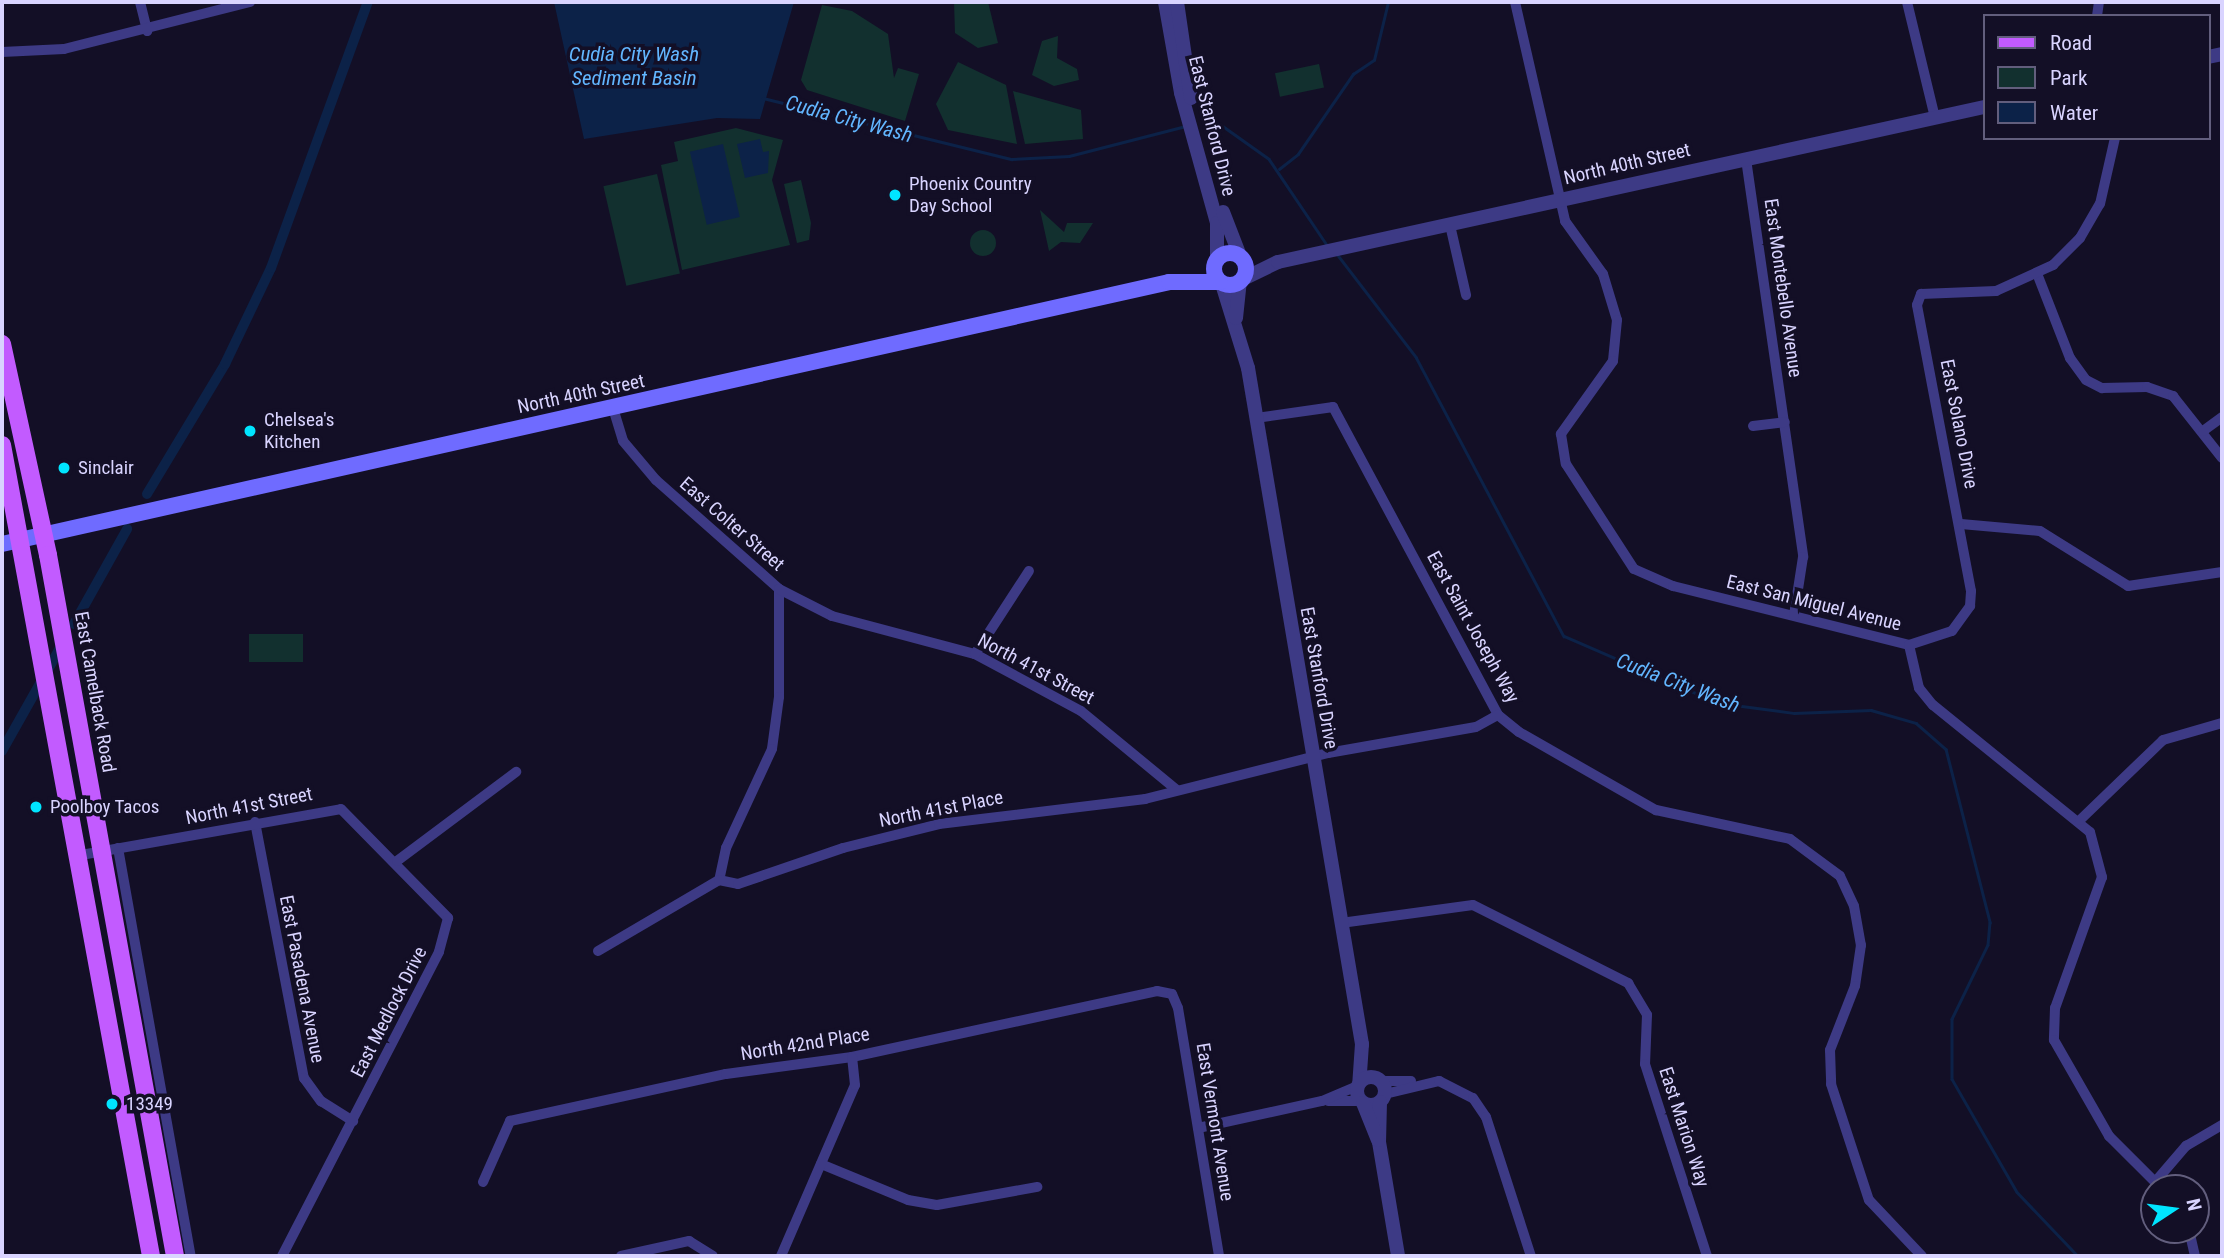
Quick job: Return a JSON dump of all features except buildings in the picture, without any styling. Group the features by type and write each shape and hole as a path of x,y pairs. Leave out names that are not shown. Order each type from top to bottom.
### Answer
{"main road":[{"name":"North 40th Street","path":"2,544 1169,282 1216,261 1241,257"},
{"path":"1241,257 1242,281"},
{"path":"1216,261 1221,283"},
{"name":"North 40th Street","path":"1169,282 1242,281"},
{"name":"East Camelback Road","path":"2,344 110,849 175,1256"},
{"path":"2,445 44,651 151,1256"}],"street":[{"path":"140,2 147,31"},
{"path":"2,52 64,49 147,31 250,2"},
{"name":"East Stanford Drive","path":"1165,2 1181,93 1217,223 1216,261"},
{"name":"East Stanford Drive","path":"1177,2 1197,133 1241,257"},
{"path":"1515,2 1561,201"},
{"path":"1907,2 1935,118"},
{"name":"North 40th Street","path":"1242,281 1278,262 1982,107"},
{"path":"2115,140 2108,186 2092,220 2038,276 2070,358 2086,380 2118,390 2160,389 2186,406 2222,458"},
{"name":"East Montebello Avenue","path":"1746,159 1804,557 1794,615"},
{"name":"East San Miguel Avenue","path":"1561,201 1565,221 1613,294 1617,343 1604,376 1561,434 1566,464 1634,569 1673,586 1909,645 1919,688 1933,705 1982,750 2080,820 2098,848 2102,877 2055,1008 2054,1040 2109,1136 2147,1174"},
{"path":"1450,225 1466,295"},
{"name":"North 40th Street","path":"1241,257 1278,262"},
{"name":"East Solano Drive","path":"1909,645 1952,631 1970,606 1961,524 1917,305 1921,294 1938,289 1982,293 2038,276"},
{"name":"East Stanford Drive","path":"1236,318 1242,281"},
{"name":"East Stanford Drive","path":"1221,283 1236,318 1256,418 1362,1044 1380,1089 1379,1142 1398,1256"},
{"name":"East Saint Joseph Way","path":"1256,418 1333,407 1498,715 1656,810 1790,839 1840,876 1857,914 1861,945 1855,986 1830,1050 1831,1084 1869,1200 1922,1256"},
{"name":"East Colter Street","path":"613,408 623,440 656,480 779,589 779,697 772,750 726,848 719,880"},
{"path":"2203,431 2222,417"},
{"path":"1753,426 1785,422"},
{"path":"1961,524 2040,531 2128,586 2222,572"},
{"path":"975,653 1029,571"},
{"name":"North 41st Street","path":"779,589 832,616 975,653 1081,711 1177,790"},
{"name":"North 41st Place","path":"597,951 719,880 738,884 939,824 1177,790 1476,727 1498,715"},
{"path":"2080,820 2162,740 2222,726"},
{"path":"397,861 516,772"},
{"name":"North 41st Street","path":"80,855 255,822 341,809"},
{"name":"East Medlock Drive","path":"282,1256 449,931 442,908 341,809"},
{"name":"East Pasadena Avenue","path":"255,822 304,1077 321,1101 353,1121"},
{"name":"East Camelback Road","path":"110,849 191,1256"},
{"name":"East Marion Way","path":"1341,923 1473,905 1586,967 1617,975 1642,1000 1645,1064 1707,1256"},
{"name":"North 42nd Place","path":"483,1182 510,1121 726,1074 852,1057 1157,990 1172,994"},
{"name":"East Vermont Avenue","path":"1172,994 1219,1256"},
{"name":"East Stanford Drive","path":"1362,1044 1360,1093 1379,1142"},
{"path":"781,1256 855,1085 852,1057"},
{"path":"1198,1128 1414,1082 1459,1087 1486,1117 1531,1256"},
{"path":"1360,1093 1380,1089"},
{"path":"2166,1174 2186,1146 2222,1125"},
{"path":"821,1164 908,1200 937,1205 1037,1187"},
{"path":"621,1256 689,1241 713,1256"}],"green space":[{"path":"954,2 988,2 998,43 978,48 955,33"},
{"path":"822,5 852,11 888,34 894,78 898,68 919,74 905,121 807,90 801,80"},
{"path":"1058,36 1057,58 1077,69 1079,80 1054,86 1032,75 1042,41"},
{"path":"958,62 1006,85 1017,144 948,130 936,104"},
{"path":"1319,64 1324,87 1280,97 1275,73"},
{"path":"1013,91 1081,110 1083,139 1025,144"},
{"path":"736,128 783,140 772,180 790,245 682,270 661,165 678,161 674,142"},
{"path":"657,174 680,273 626,286 603,186"},
{"path":"801,180 811,223 809,240 797,243 784,184"},
{"path":"1040,210 1064,232 1067,223 1093,223 1080,243 1061,242 1049,251"},
{"path":"983,230 992,234 996,243 992,252 983,256 974,252 970,243 974,234"},
{"path":"249,634 303,634 303,662 249,662"}],"water":[{"name":"Cudia City Wash Sediment Basin","path":"554,2 794,2 760,119 717,118 584,139"},
{"path":"760,139 763,152 769,151 768,173 745,178 737,144"},
{"path":"723,144 740,217 707,225 690,152"}],"waterway":[{"path":"147,494 225,364 271,268 368,2"},
{"path":"1279,169 1298,154 1353,74 1374,60 1388,2"},
{"name":"Cudia City Wash","path":"763,98 1012,159 1069,156 1182,127"},
{"name":"Cudia City Wash","path":"1203,123 1220,124 1269,159 1327,245"},
{"name":"Cudia City Wash","path":"1337,254 1416,357 1564,636 1719,703 1794,713 1871,710 1916,723 1946,749 1990,922 1988,945 1952,1019 1952,1079 2017,1192 2078,1256"},
{"path":"74,624 127,529"},
{"path":"2,751 64,641"}],"place":[{"name":"Phoenix Country Day School","path":"895,195"},
{"name":"Chelsea's Kitchen","path":"250,431"},
{"name":"Sinclair","path":"64,468"},
{"name":"Poolboy Tacos","path":"36,807"},
{"name":"13349","path":"112,1104"}]}
